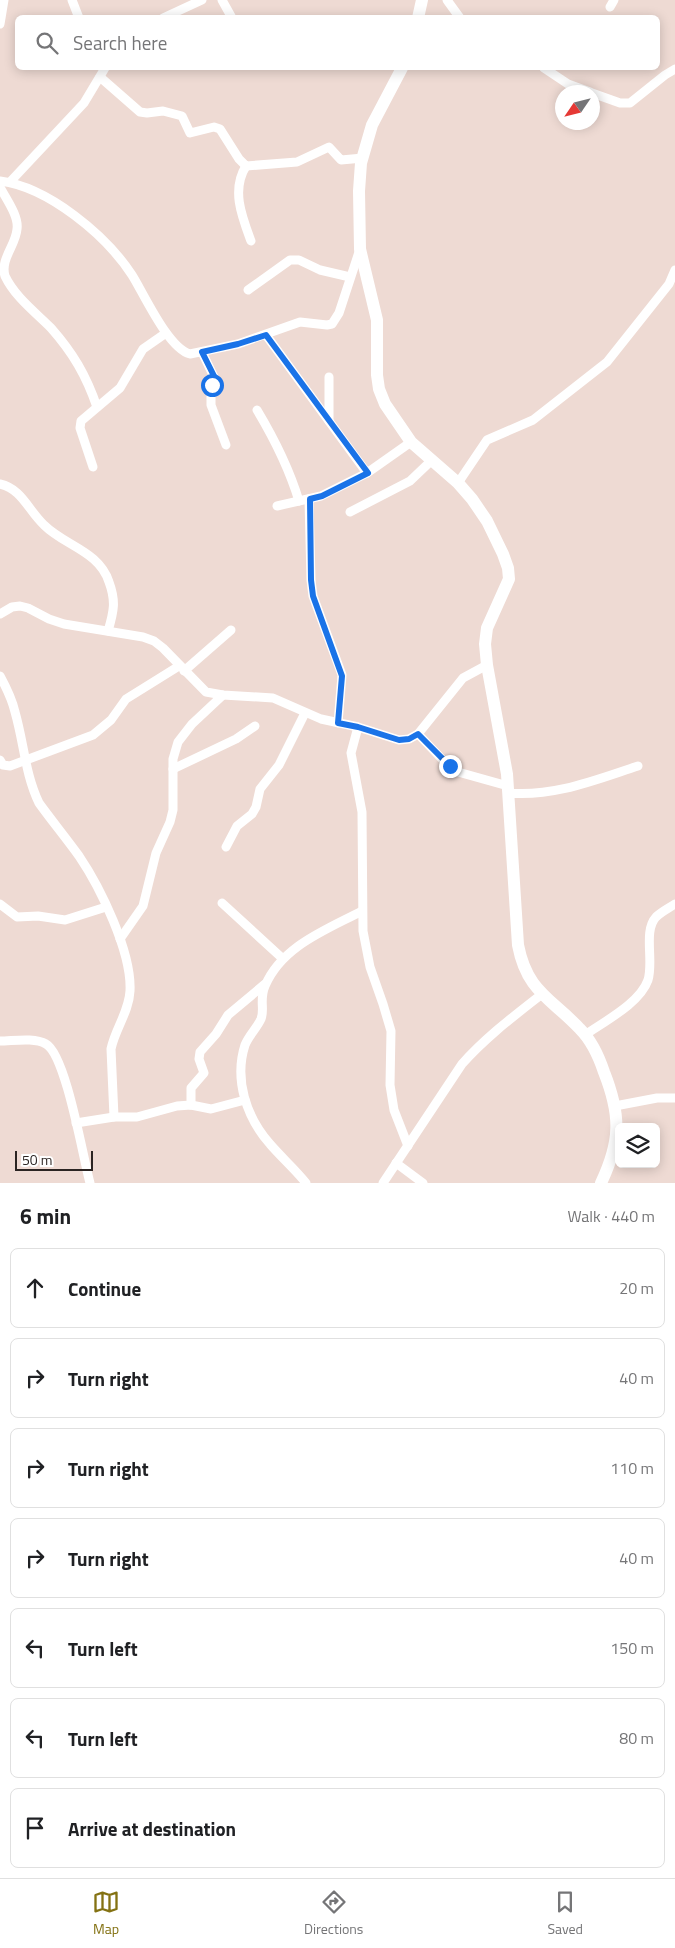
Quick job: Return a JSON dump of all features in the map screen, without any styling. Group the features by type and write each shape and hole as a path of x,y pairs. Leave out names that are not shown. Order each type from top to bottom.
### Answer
{"street":[{"path":"0,24 4,0"},
{"path":"72,0 78,14"},
{"path":"170,15 202,0"},
{"path":"222,0 230,15"},
{"path":"419,15 422,0"},
{"path":"447,0 458,15"},
{"path":"600,96 620,103 630,103 675,69"},
{"path":"401,70 372,125 362,158 359,191 360,249 377,320 377,375 379,389 385,404 411,442 458,483 472,499 487,521 508,568 509,579 506,590 487,628 485,644 487,665 499,719 508,789 518,945 521,961 527,976 542,994 585,1035 594,1047 612,1093 617,1116 615,1146 601,1183"},
{"path":"547,70 571,85"},
{"path":"10,182 84,103 103,71 140,112 163,111 182,116 190,133 193,134 214,127 220,129 242,164 246,166 297,162 329,147 341,160 362,158"},
{"path":"246,166 240,177 239,200 241,214 251,241"},
{"path":"0,181 10,182 51,199 99,236 130,273 177,347 183,352 190,354 238,344 300,322 332,324 339,313 360,249"},
{"path":"0,187 17,223 17,231 4,266 6,278 23,301 71,352 88,380 97,407"},
{"path":"248,290 290,260 299,260 320,270 350,277"},
{"path":"458,483 487,440 533,420 607,362 669,284 675,270"},
{"path":"92,467 80,428 81,420 120,388 143,349 166,332"},
{"path":"266,335 368,473"},
{"path":"202,352 214,376 211,389 211,405 226,445"},
{"path":"328,377 330,421"},
{"path":"257,410 277,443 289,469 299,501"},
{"path":"277,506 322,496 368,473 411,442"},
{"path":"350,512 410,481 432,460"},
{"path":"0,484 8,486 22,496 45,527 102,566 113,593 115,604 108,631"},
{"path":"310,499 311,580 313,596 342,676 338,723"},
{"path":"0,614 12,607 20,606 28,608 55,622 143,637 154,641 206,692 273,698 321,719 358,727 399,740 409,739 418,734 463,678 487,665"},
{"path":"0,760 6,766 25,761 93,735 111,720 126,699 182,668 231,630"},
{"path":"0,676 15,712 29,778 40,803 80,857 106,906 125,952 130,990 127,1008 111,1049 114,1117"},
{"path":"120,939 143,906 156,853 170,822 173,810 172,769 174,750 182,735 223,695"},
{"path":"226,847 237,826 252,814 256,807 260,788 279,765 305,713"},
{"path":"172,769 236,739 255,726"},
{"path":"358,727 351,753 362,812 362,911 366,952 390,1030 392,1100 397,1120 408,1146"},
{"path":"418,734 442,759 458,772 508,789 531,794 579,786 638,766"},
{"path":"222,903 282,958"},
{"path":"0,904 17,917 38,916 65,920 106,906"},
{"path":"585,1035 626,1006 643,989 648,980 650,968 649,933 652,923 659,914 675,904"},
{"path":"306,1183 260,1131 245,1100 240,1080 241,1063 246,1044 262,1016 261,997 266,984 282,958 315,936 362,911"},
{"path":"191,1105 191,1088 204,1074 199,1060 200,1052 216,1034 228,1015 266,984"},
{"path":"383,1183 466,1059 499,1028 542,994"},
{"path":"0,1041 40,1041 52,1049 65,1081 90,1183"},
{"path":"615,1106 657,1098 675,1098"},
{"path":"76,1123 114,1117 131,1118 177,1106 191,1105 211,1108 245,1100"},
{"path":"396,1163 423,1183"}],"route":[{"path":"212,385 214,376 202,352 238,344 266,335 368,473 322,496 310,499 311,580 313,596 342,676 338,723 358,727 399,740 409,739 418,734 450,766"}]}
